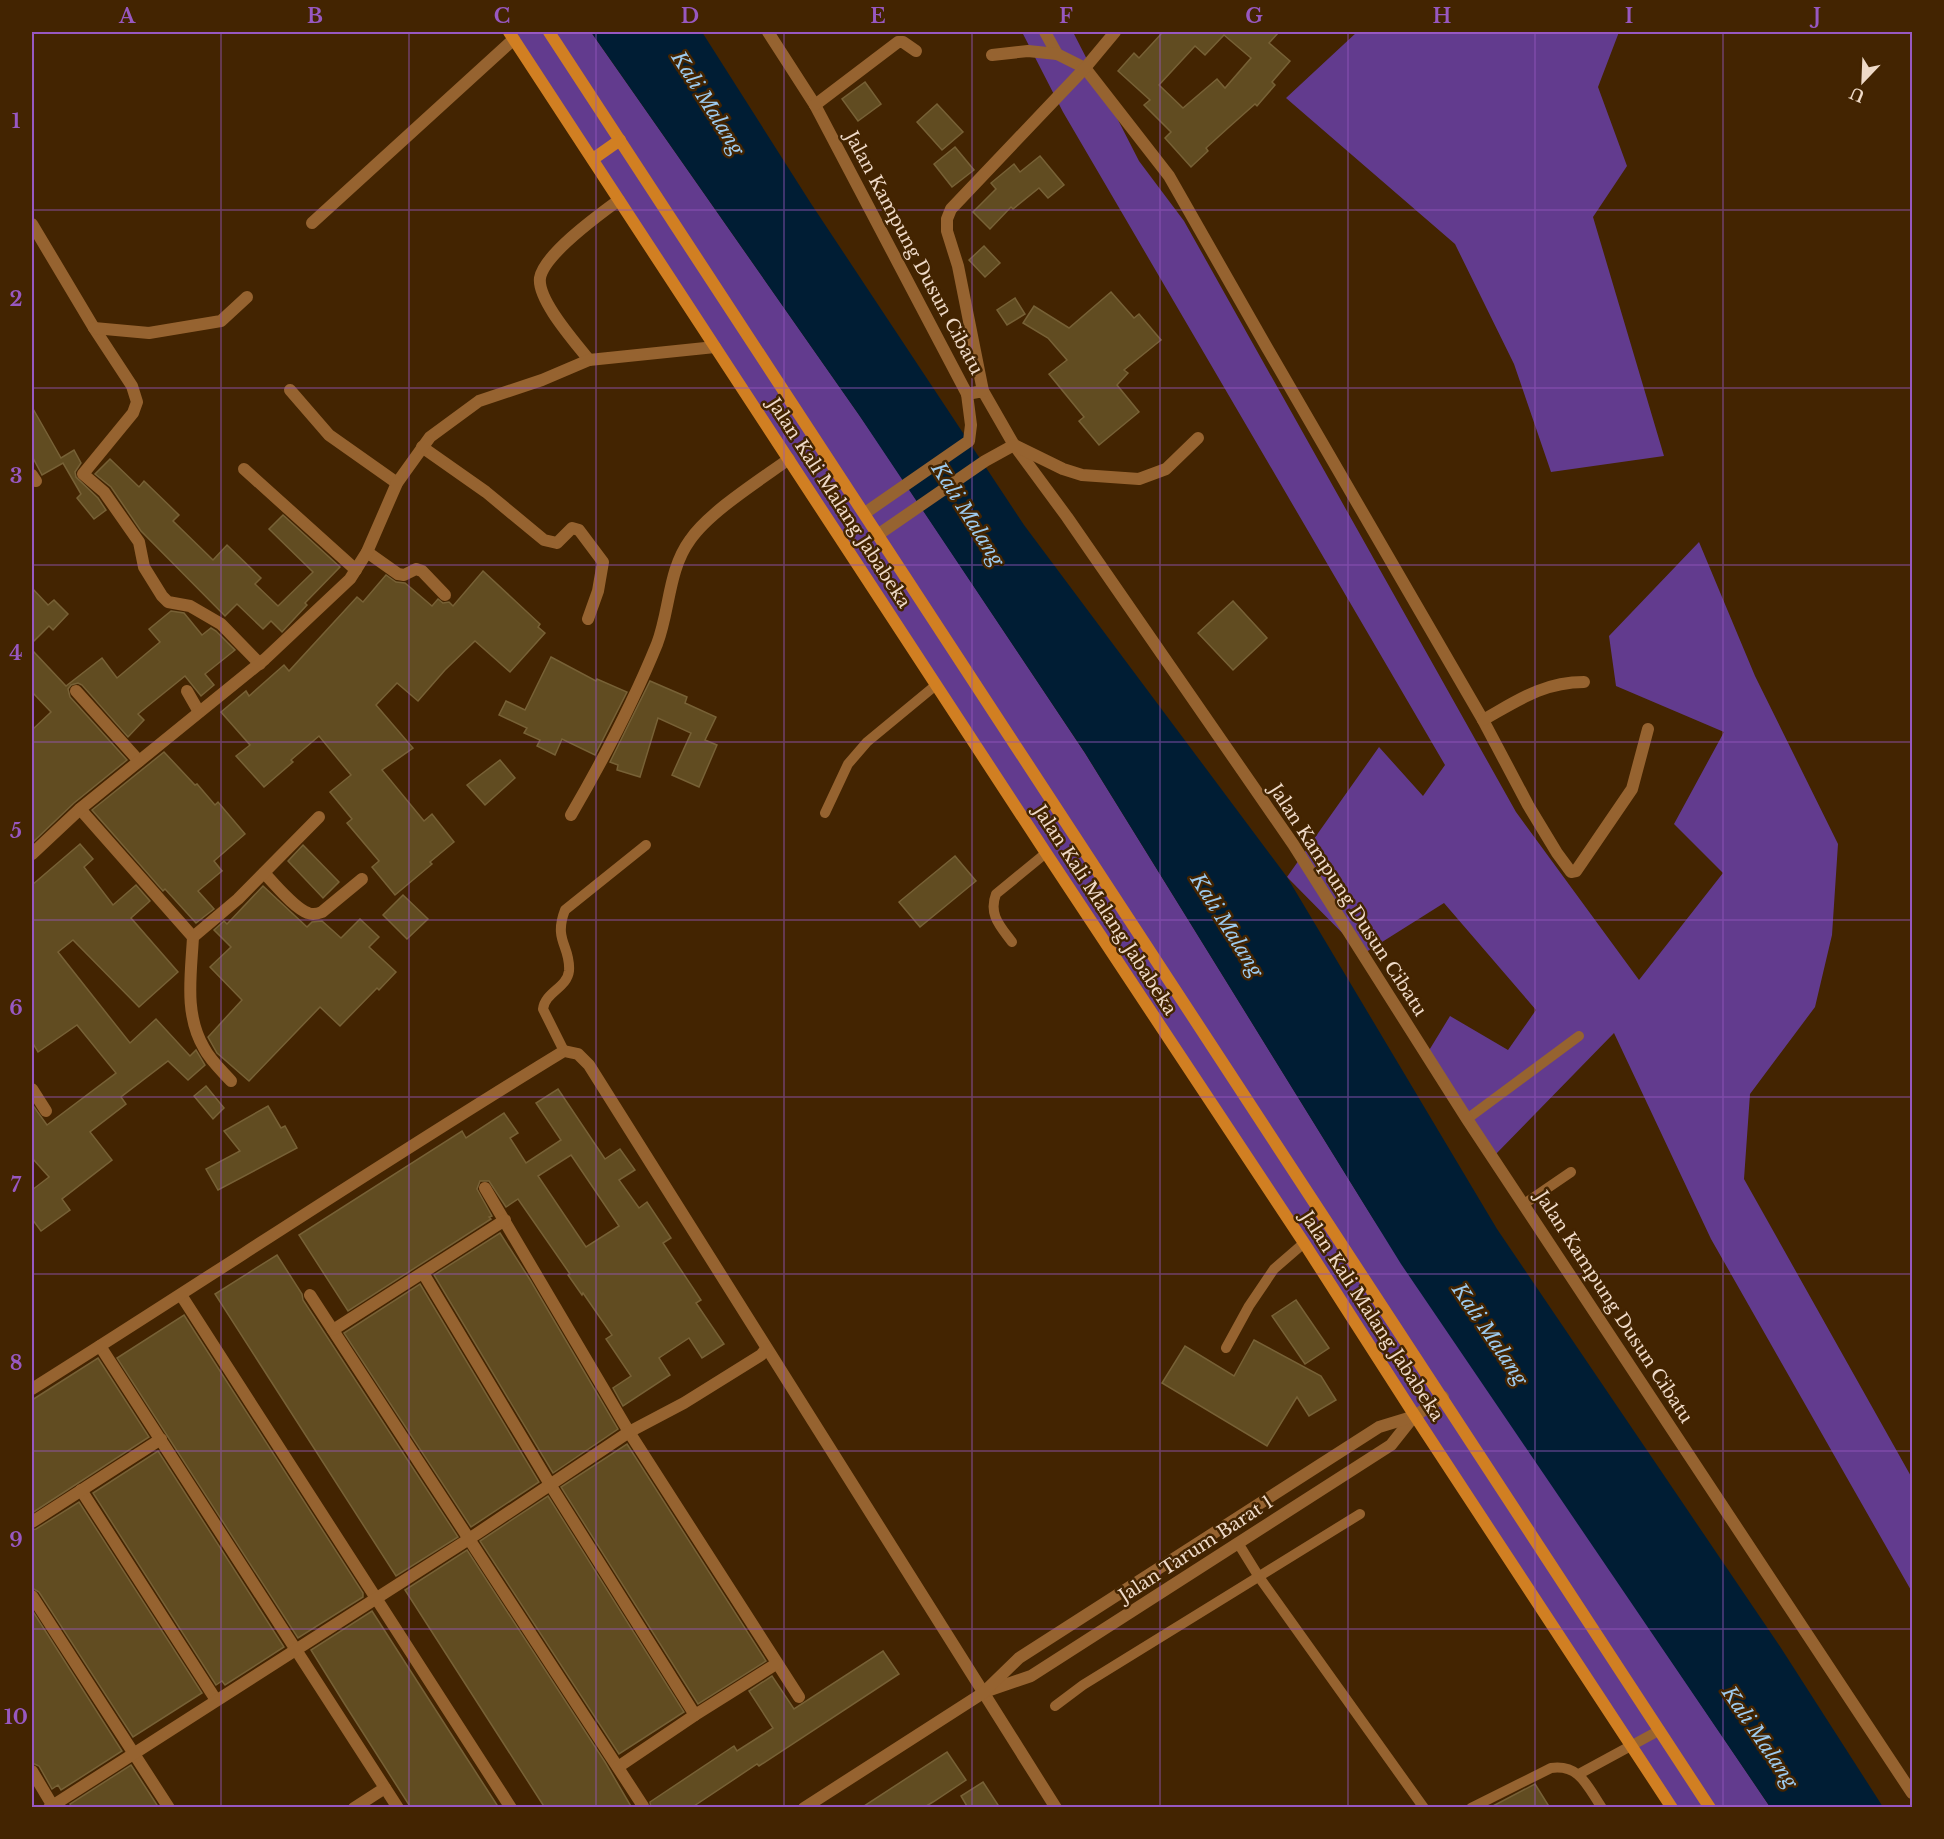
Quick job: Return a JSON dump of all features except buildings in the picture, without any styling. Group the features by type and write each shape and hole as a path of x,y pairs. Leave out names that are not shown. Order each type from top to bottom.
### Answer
{"main road":[{"name":"Jalan Kali Malang Jababeka","path":"549,32 1710,1808"},
{"name":"Jalan Kali Malang Jababeka","path":"512,35 1046,853 1304,1243 1414,1416 1671,1808"},
{"path":"593,159 620,140"}],"street":[{"name":"Jalan Kampung Dusun Cibatu","path":"768,32 815,105 967,394 983,391 1014,445 1067,517 1293,844 1467,1119 1912,1793"},
{"path":"1045,32 1057,54"},
{"path":"983,391 958,266 947,231 947,219 951,209 1085,68 1114,32"},
{"path":"312,223 512,35"},
{"path":"815,105 898,42 903,42 916,51"},
{"path":"992,55 1028,51 1057,54 1085,68 1169,176 1483,720 1528,806 1571,872 1576,871 1632,789 1648,729"},
{"path":"589,360 542,294 540,277 548,263 576,233 619,200"},
{"path":"32,224 94,328 132,386 137,402 133,413 83,474 104,492 139,543 144,567 162,596 168,602 190,606 221,624 260,664"},
{"path":"94,328 149,333 221,321 247,297"},
{"path":"32,854 80,809 260,664 350,579 368,552 397,483 422,447 430,437 478,401 542,380 589,360 715,346"},
{"path":"290,390 329,435 397,483"},
{"path":"865,513 969,441 971,425 967,394"},
{"path":"879,534 985,461 1014,445 1063,469 1082,475 1139,479 1166,469 1198,438"},
{"path":"422,447 486,492 544,540 557,543 572,528 579,530 603,562 598,591 588,619"},
{"path":"571,815 604,759 658,642 676,566 689,540 706,522 789,459"},
{"path":"244,469 356,570"},
{"path":"368,552 398,574 404,575 416,569 422,571 446,595"},
{"path":"1483,720 1527,695 1553,685 1565,682 1584,682"},
{"path":"76,691 139,761"},
{"path":"187,691 199,712"},
{"path":"80,809 193,937 189,1000 192,1019 204,1049 231,1082"},
{"path":"193,937 238,899 319,818"},
{"path":"264,873 300,908 315,914 322,912 362,879"},
{"path":"32,1389 459,1115 564,1051 578,1054 589,1065 1056,1808"},
{"path":"32,1089 46,1111"},
{"path":"484,1188 506,1220 629,1432 799,1697"},
{"path":"333,1330 506,1220"},
{"path":"423,1273 551,1486 695,1715"},
{"path":"181,1295 511,1808"},
{"path":"310,1295 643,1806"},
{"path":"100,1346 398,1808"},
{"path":"32,1771 52,1807 551,1486 629,1432 684,1403 766,1349"},
{"name":"Jalan Tarum Barat 1","path":"804,1808 983,1693 1019,1658 1039,1645 1379,1427 1414,1416 1443,1397"},
{"name":"Jalan Tarum Barat 1","path":"983,1693 1031,1676 1391,1445 1414,1416"},
{"path":"32,1522 161,1439"},
{"path":"81,1490 216,1700"},
{"path":"32,1596 168,1808"},
{"path":"618,1767 776,1664"},
{"path":"354,1808 385,1788"}],"lane":[{"path":"825,813 848,764 867,742 936,685"},
{"path":"564,1051 543,1009 544,1002 549,995 561,986 569,973 567,957 560,938 560,922 565,910 646,845"},
{"path":"1012,942 996,920 992,904 996,894 1046,853"},
{"path":"1467,1119 1579,1036"},
{"path":"1524,1204 1571,1172"},
{"path":"1226,1348 1249,1306 1274,1269 1304,1243"},
{"path":"1055,1706 1083,1685 1360,1514"},
{"path":"1238,1543 1424,1808"},
{"path":"1579,1774 1660,1731"},
{"path":"1471,1808 1551,1768 1568,1768 1579,1774 1602,1808"}],"shaded area":[{"path":"509,32 591,32 869,429 1085,753 1374,1220 1770,1807 1671,1807"},
{"path":"1022,32 1073,32 1139,161 1184,221 1516,812 1639,980 1723,873 1674,824 1724,732 1616,686 1609,636 1699,542 1755,676 1838,844 1832,935 1815,1007 1750,1094 1744,1179 1912,1478 1912,1592 1711,1239 1614,1033 1494,1156 1425,1057 1450,1016 1508,1050 1536,1010 1444,903 1363,954 1287,877 1379,747 1423,796 1445,765 1063,112"},
{"path":"1357,32 1619,32 1598,87 1627,166 1593,217 1664,456 1551,472 1514,364 1455,244 1286,98"}],"water":[{"name":"Kali Malang","path":"591,32 702,32 810,202 1024,525 1287,877 1497,1229 1781,1648 1883,1807 1770,1807 1401,1264 1085,753 859,415"}]}
